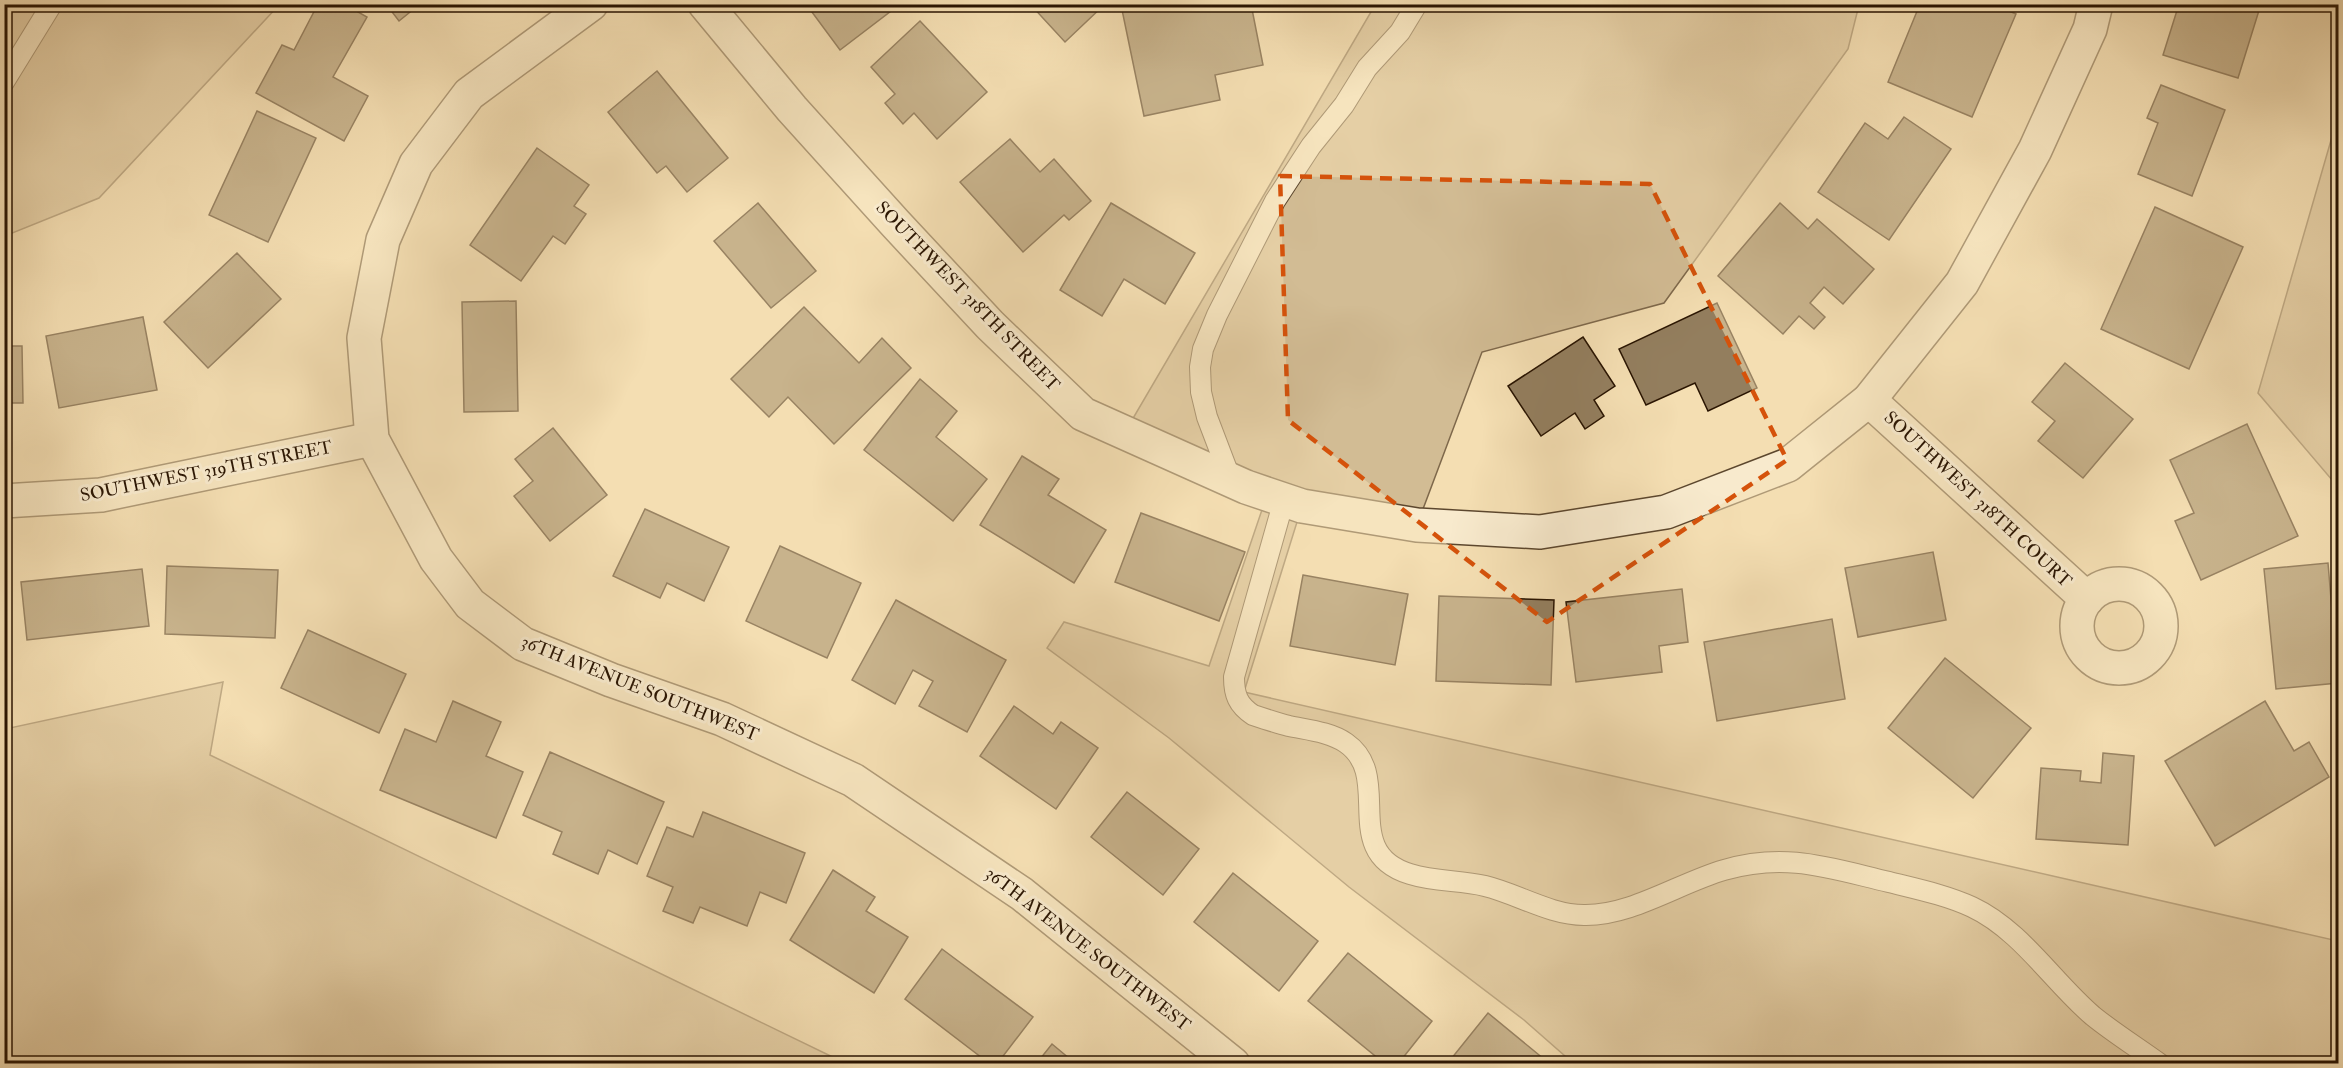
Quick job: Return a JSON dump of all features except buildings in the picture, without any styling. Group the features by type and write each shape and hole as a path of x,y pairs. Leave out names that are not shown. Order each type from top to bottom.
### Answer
{"street":[{"path":"372,440 364,338 383,240 416,164 469,94 591,4"},
{"name":"SOUTHWEST 318TH STREET","path":"705,4 792,109 910,240 990,325 1083,414 1231,480 1284,500 1302,506 1417,525 1540,532 1666,512 1788,465 1869,400"},
{"path":"1869,400 1962,283 2035,150 2090,29 2096,4"},
{"name":"SOUTHWEST 318TH COURT","path":"1869,400 2086,599"},
{"name":"SOUTHWEST 319TH STREET","path":"4,501 101,495 372,440"},
{"name":"36TH AVENUE SOUTHWEST","path":"372,440 436,559 470,604 523,644 611,680 722,718 853,780 1022,894 1233,1064"}],"lane":[{"path":"5,81 52,4"},
{"path":"1231,480 1207,417 1201,392 1200,367 1203,349 1217,315 1275,201 1311,146 1344,105 1367,68 1400,32 1417,4"},
{"path":"1284,500 1234,677 1237,698 1242,708 1253,715 1333,736 1347,744 1356,753 1363,762 1368,780 1371,837 1379,855 1392,867 1434,880 1486,886 1559,911 1584,915 1628,907 1723,870 1779,861 1827,867 1931,893 1975,908 1997,923 2049,970 2093,1016 2160,1064"}],"highlighted area":[{"path":"1280,176 1650,184 1787,460 1547,622 1288,420"}],"shaded area":[{"path":"4,5 279,5 99,198 5,236"},
{"path":"1375,5 1859,5 1848,49 1664,303 1482,352 1417,525 1302,506 1244,692 2338,941 2338,1063 1573,1063 1524,1020 1349,887 1169,738 1047,648 1064,622 1209,666 1267,495 1125,432"},
{"path":"2338,116 2338,487 2258,393"},
{"path":"223,682 210,755 845,1063 5,1063 5,729"}]}
